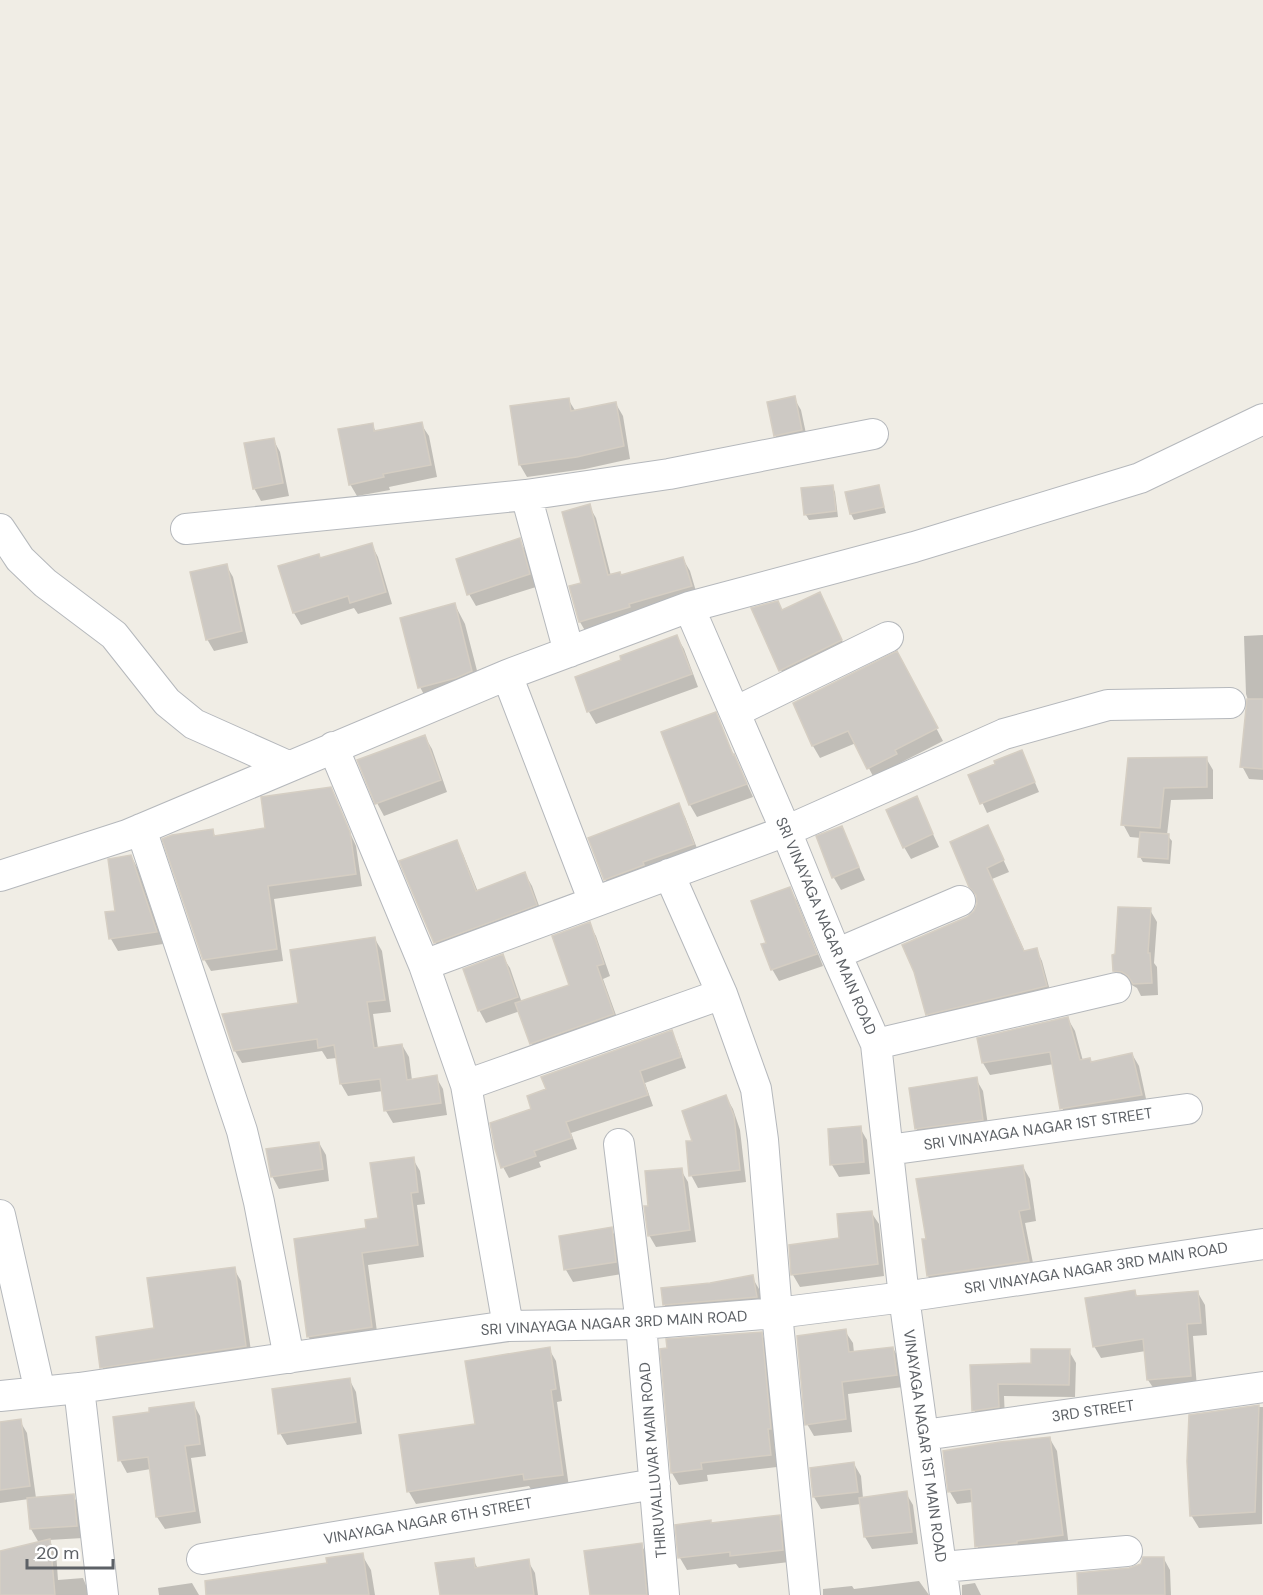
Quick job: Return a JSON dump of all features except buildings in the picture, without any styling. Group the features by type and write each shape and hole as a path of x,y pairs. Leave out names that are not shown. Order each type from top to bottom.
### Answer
{"street":[{"path":"0,876 141,829 507,675 688,607 914,548 1140,478 1263,419"},
{"path":"186,529 526,495 669,474 873,434"},
{"path":"526,495 569,652"},
{"path":"0,529 20,559 45,583 114,635 167,702 194,724 288,766"},
{"name":"SRI VINAYAGA NAGAR MAIN ROAD","path":"688,607 876,1044 904,1297"},
{"path":"735,712 888,637"},
{"path":"507,675 594,902"},
{"path":"424,965 786,831 1004,734 1108,705 1230,703"},
{"path":"333,747 424,965 466,1085 508,1326"},
{"path":"141,829 242,1131 259,1202 289,1358"},
{"path":"669,874 722,994 756,1089 763,1140 777,1313 805,1595"},
{"path":"836,954 960,901"},
{"path":"876,1044 1116,988"},
{"path":"466,1085 722,994"},
{"name":"SRI VINAYAGA NAGAR 1ST STREET","path":"888,1150 1188,1109"},
{"name":"THIRUVALLUVAR MAIN ROAD","path":"619,1144 641,1324 664,1595"},
{"path":"0,1215 40,1392"},
{"name":"SRI VINAYAGA NAGAR 3RD MAIN ROAD","path":"0,1396 79,1388 508,1326 641,1324 777,1313 904,1297 1263,1244"},
{"name":"VINAYAGA NAGAR 1ST MAIN ROAD","path":"904,1297 944,1581"},
{"name":"3RD STREET","path":"924,1435 1263,1387"},
{"path":"79,1388 103,1595"},
{"name":"VINAYAGA NAGAR 6TH STREET","path":"202,1559 655,1484"},
{"path":"944,1581 1127,1551"}]}
